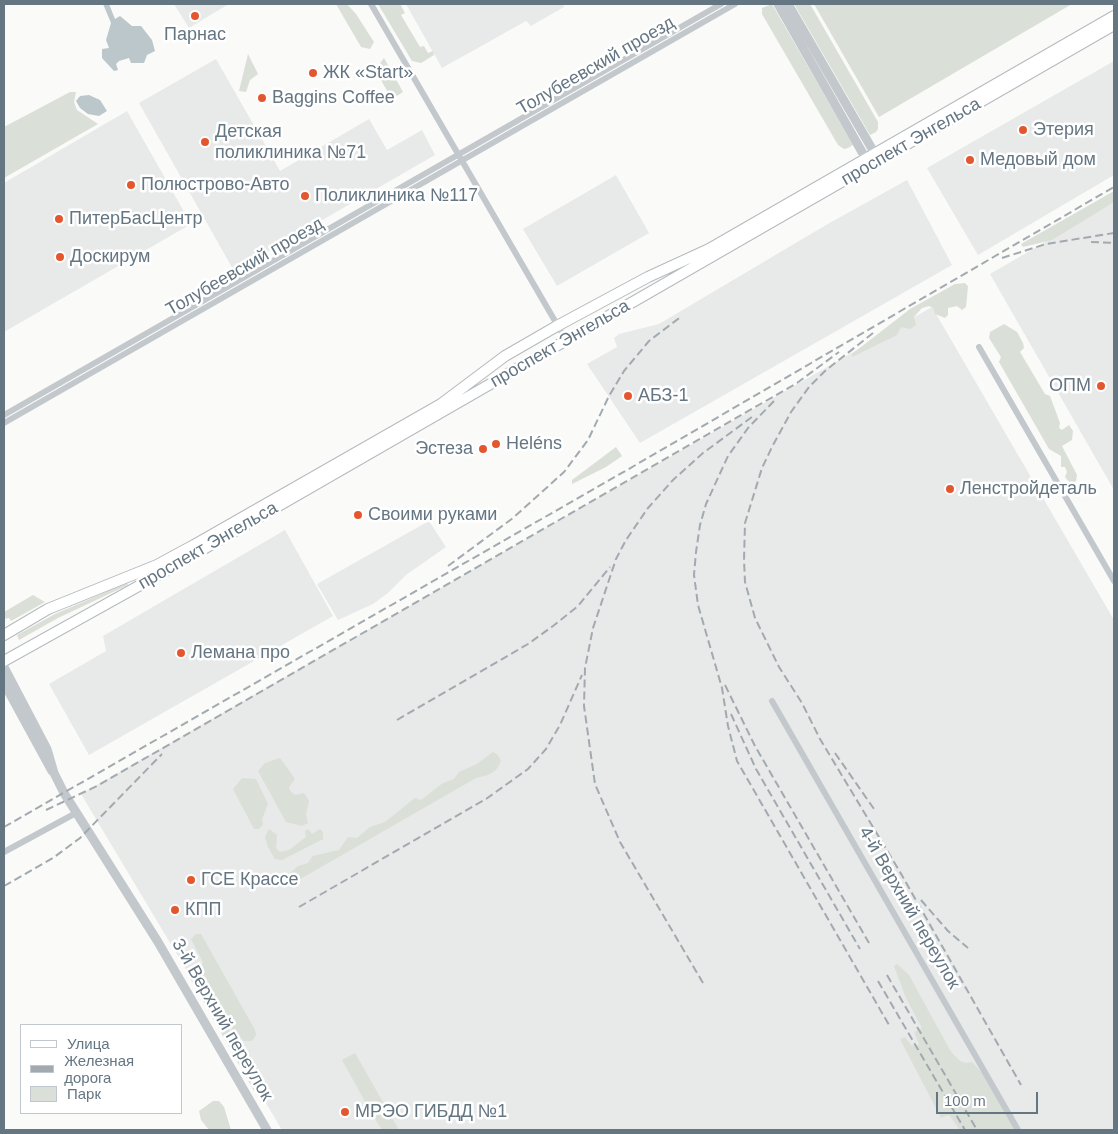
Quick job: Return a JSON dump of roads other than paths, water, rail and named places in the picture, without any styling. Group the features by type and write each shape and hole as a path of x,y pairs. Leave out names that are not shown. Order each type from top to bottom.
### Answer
{"main road":[{"name":"проспект Энгельса","path":"4,661 162,573 566,340 1114,16"},
{"name":"проспект Энгельса","path":"4,635 48,609 157,565 194,545 441,404 505,356 557,326 648,277 709,249 1114,25"}],"street":[{"path":"371,4 566,340"},
{"name":"Толубеевский проезд","path":"4,423 721,4"},
{"name":"Толубеевский проезд","path":"4,414 459,157 735,4"},
{"path":"778,4 872,159"},
{"path":"788,4 872,159"},
{"path":"979,347 1114,581"},
{"name":"3-й Верхний переулок","path":"4,667 47,749 54,773"},
{"name":"3-й Верхний переулок","path":"4,684 46,763 158,942 267,1130"},
{"name":"4-й Верхний переулок","path":"772,701 1018,1130"},
{"path":"4,852 76,812"}],"railway":[{"path":"4,827 627,470 1114,187"},
{"path":"1002,258 1046,244 1114,233"},
{"path":"1091,242 1114,243"},
{"path":"448,566 513,518 564,472 588,440 609,396 624,371 649,341 682,316"},
{"path":"873,333 825,371 809,387 791,412 772,447 762,468 745,523 745,582 755,618 779,667 802,703 820,739 900,872 1021,1085"},
{"path":"46,810 97,786 797,383 839,352"},
{"path":"774,401 748,428 728,456 706,504 700,525 694,575 698,605 722,688 728,726 737,761 889,1025"},
{"path":"703,983 620,842 595,784 584,706 585,668 593,628 616,559 626,540 648,508 673,480 703,453 752,417"},
{"path":"397,720 528,644 578,606 610,567"},
{"path":"299,907 486,799 528,769 546,749 560,725 582,675"},
{"path":"725,685 755,746 869,943"},
{"path":"731,714 756,769 860,949"},
{"path":"835,753 874,809"},
{"path":"4,886 53,858 80,838 162,754"},
{"path":"921,900 948,931 968,948"},
{"path":"887,975 977,1130"},
{"path":"878,981 965,1130"}],"place":[{"name":"Парнас","path":"195,16"},
{"name":"ЖК «Start»","path":"313,73"},
{"name":"Baggins Coffee","path":"262,98"},
{"name":"Этерия","path":"1023,130"},
{"name":"Детская поликлиника №71","path":"205,142"},
{"name":"Медовый дом","path":"970,160"},
{"name":"Полюстрово-Авто","path":"131,185"},
{"name":"Поликлиника №117","path":"305,196"},
{"name":"ПитерБасЦентр","path":"59,219"},
{"name":"Доскирум","path":"60,257"},
{"name":"ОПМ","path":"1101,386"},
{"name":"АБЗ-1","path":"628,396"},
{"name":"Heléns","path":"496,444"},
{"name":"Эстеза","path":"483,449"},
{"name":"Ленстройдеталь","path":"950,489"},
{"name":"Своими руками","path":"358,515"},
{"name":"Лемана про","path":"181,653"},
{"name":"ГСЕ Крассе","path":"191,880"},
{"name":"КПП","path":"175,910"},
{"name":"МРЭО ГИБДД №1","path":"345,1112"}]}
